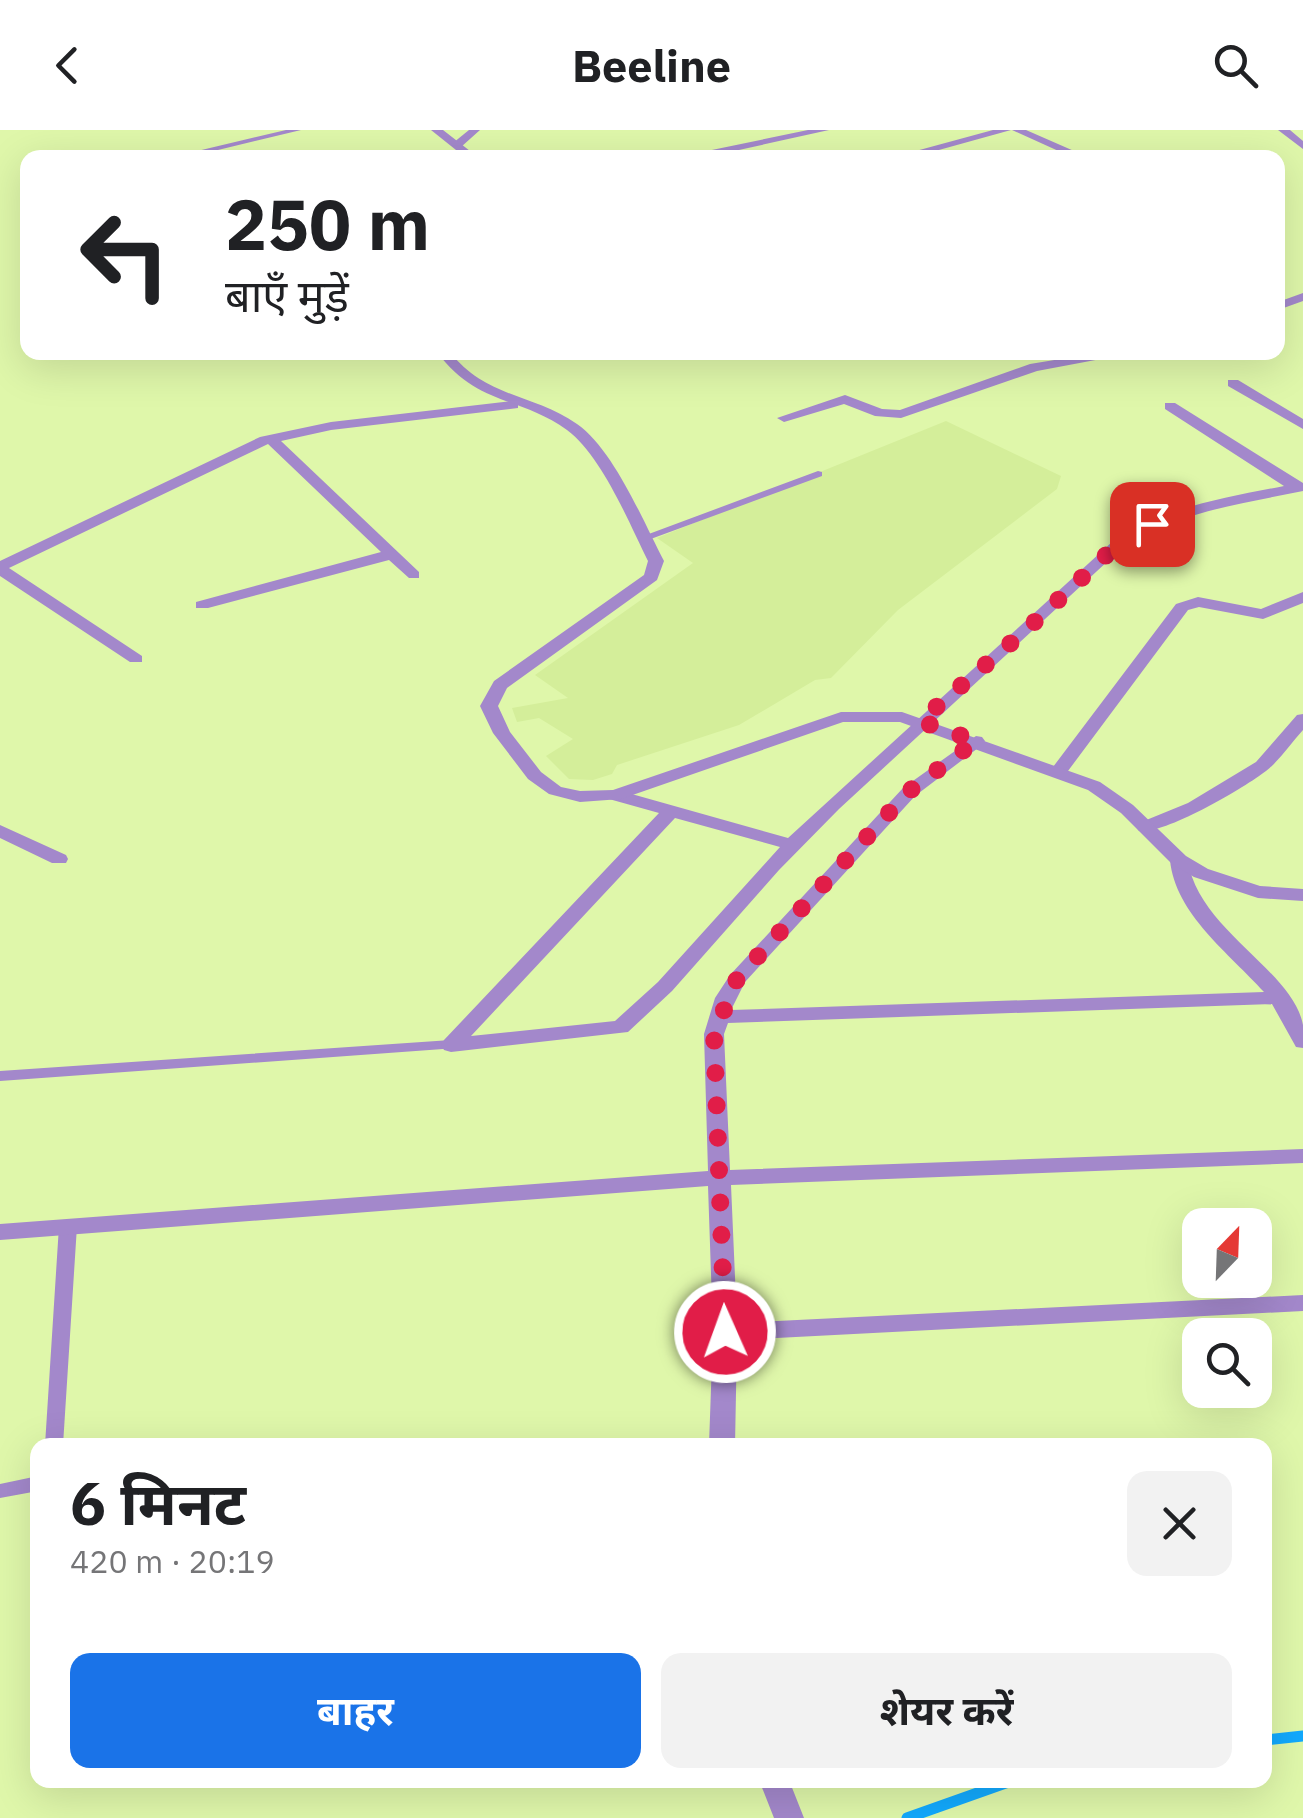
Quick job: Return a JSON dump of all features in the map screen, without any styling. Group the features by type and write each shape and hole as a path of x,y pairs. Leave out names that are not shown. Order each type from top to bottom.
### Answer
{"street":[{"path":"436,130 464,150"},
{"path":"457,145 475,130"},
{"path":"728,150 824,130"},
{"path":"926,150 1006,130"},
{"path":"1017,130 1066,150"},
{"path":"1283,130 1303,146"},
{"path":"449,360 456,370 513,405 566,424 585,439 656,561 651,577 500,685 489,706 493,721 540,785 585,798 615,795 840,718 872,714 926,723 1059,771 1094,786 1179,860 1240,888 1303,894"},
{"path":"784,418 845,399 880,414 902,414 1034,367 1080,360"},
{"path":"1233,383 1303,425"},
{"path":"0,568 271,439 330,426 513,405"},
{"path":"1170,406 1300,488"},
{"path":"271,439 414,574"},
{"path":"451,1045 620,1027 792,845 1132,533 1171,517 1300,488"},
{"path":"202,605 392,554"},
{"path":"0,568 136,659"},
{"path":"1059,771 1182,606 1198,602 1262,614 1303,597"},
{"path":"1145,827 1194,807 1262,766 1303,720"},
{"path":"722,1438 725,1332 714,1034 718,1017 737,979 908,792 971,739"},
{"path":"615,795 792,845"},
{"path":"451,1045 671,811"},
{"path":"0,831 59,859"},
{"path":"1179,860 1177,872 1189,896 1279,998 1303,1042"},
{"path":"718,1017 1279,998"},
{"path":"0,1232 720,1178 1303,1156"},
{"path":"725,1332 1303,1303"}],"lane":[{"path":"207,150 296,130"},
{"path":"644,538 818,474"},
{"path":"0,1076 451,1045"},
{"path":"54,1438 68,1226"},
{"path":"0,1490 30,1484"}],"shaded area":[{"path":"946,421 1061,476 1057,489 898,610 831,678 815,680 739,725 617,765 612,774 593,780 569,779 546,756 573,739 539,718 517,722 512,708 568,698 535,675 693,563 657,538"}],"waterway":[{"path":"1272,1739 1303,1736"},
{"path":"907,1818 991,1788"}],"route":[{"path":"725,1332 714,1034 725,998 737,979 908,792 976,741 920,721 1117,545 1152,524"}]}
